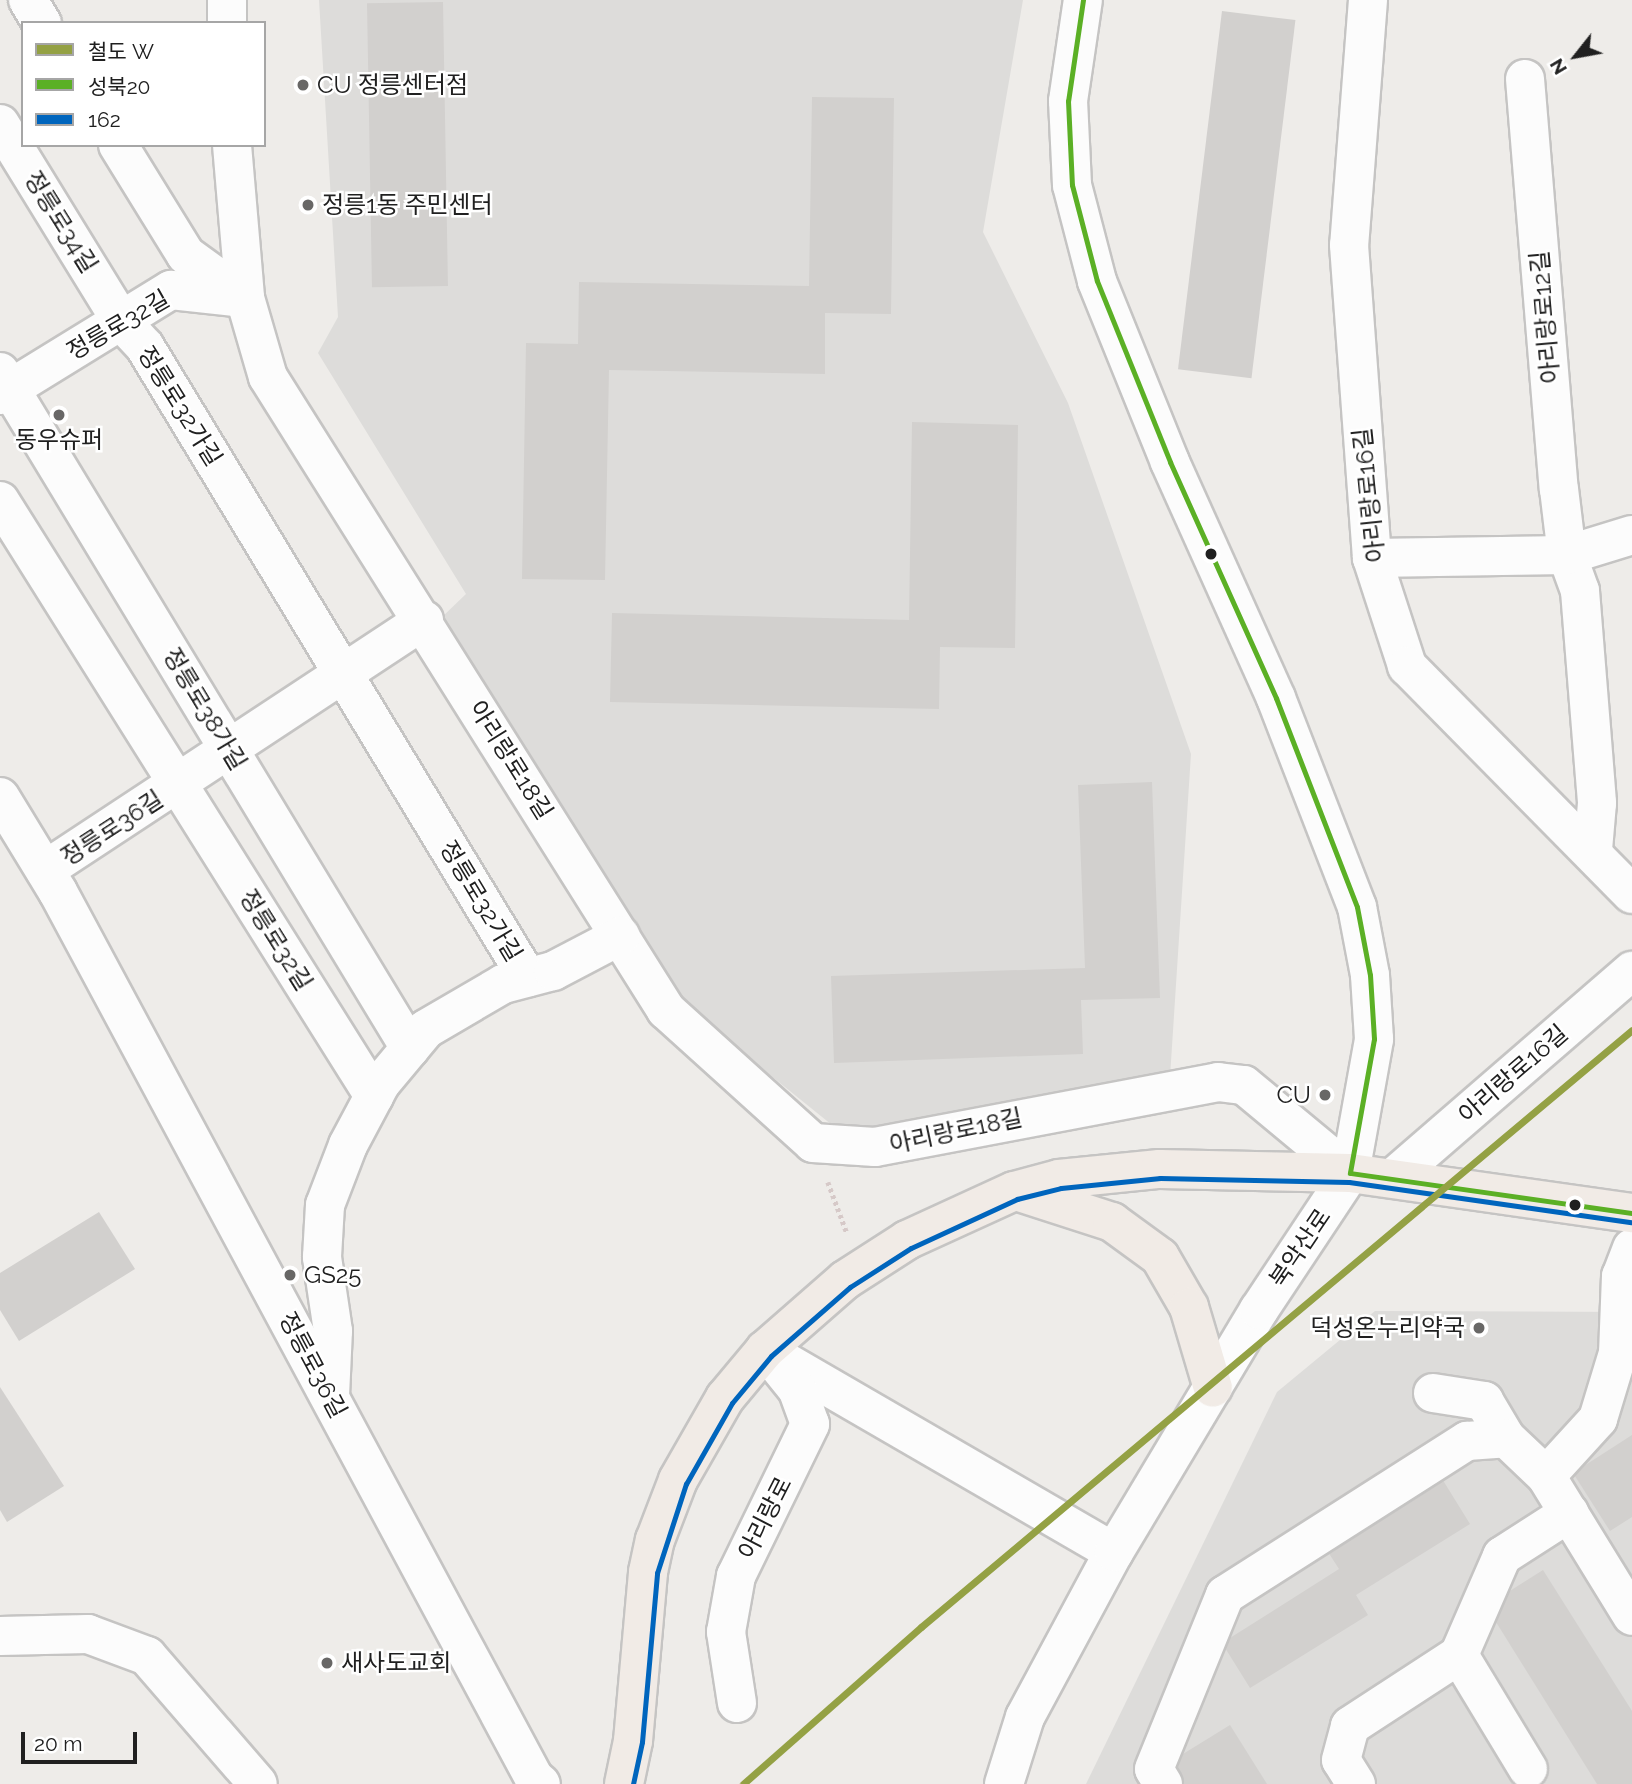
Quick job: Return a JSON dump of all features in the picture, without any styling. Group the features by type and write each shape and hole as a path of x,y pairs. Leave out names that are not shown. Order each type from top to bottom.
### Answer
{"main road":[{"path":"624,1784 633,1741 654,1540 698,1443 725,1398 765,1350 861,1269 937,1223 1014,1191 1059,1179 1147,1170 1350,1173 1394,1177 1632,1213"},
{"path":"1014,1191 1112,1222 1160,1256 1189,1307 1213,1388"}],"street":[{"path":"28,0 41,21"},
{"path":"227,0 227,21"},
{"name":"북악산로","path":"1004,1784 1025,1717 1114,1552 1213,1388 1350,1173 1374,1039 1370,975 1357,906 1276,698 1170,462 1097,281 1072,186 1068,101 1083,0"},
{"name":"아리랑로16길","path":"1368,0 1349,245 1372,558 1407,666 1593,850 1632,894"},
{"name":"아리랑로12길","path":"1525,79 1567,555 1580,591 1597,803 1593,850"},
{"name":"정릉로34길","path":"0,124 121,321"},
{"path":"119,147 186,255 245,298"},
{"name":"아리랑로18길","path":"232,147 245,298 268,377 424,620 666,1010 813,1143 875,1147 1218,1082 1244,1085 1350,1173"},
{"name":"정릉로32길","path":"4,385 121,321 171,290 245,298"},
{"name":"정릉로32가길","path":"121,321 145,347 527,978 503,984 426,1029 373,1096 348,1145 325,1205 322,1257 333,1331 330,1398"},
{"name":"정릉로38가길","path":"4,385 230,750 410,1048"},
{"name":"정릉로32길","path":"0,501 373,1096"},
{"path":"1372,558 1567,555 1632,535"},
{"path":"178,785 424,620"},
{"name":"정릉로36길","path":"46,870 178,785"},
{"name":"정릉로36길","path":"0,797 46,870 534,1778 541,1784"},
{"path":"527,978 552,971 620,936"},
{"name":"아리랑로16길","path":"1394,1177 1632,971"},
{"path":"1546,1476 1598,1419 1618,1353 1621,1276 1632,1248"},
{"path":"765,1350 1114,1552"},
{"name":"아리랑로","path":"737,1703 726,1632 736,1576 810,1424 797,1389 765,1350"},
{"path":"1433,1393 1484,1401 1506,1438 1546,1476 1632,1616"},
{"path":"1163,1784 1154,1769 1225,1595 1467,1441 1506,1438"},
{"path":"1356,1784 1341,1760 1350,1726 1459,1655 1502,1556 1569,1513"},
{"path":"0,1636 88,1633 147,1656 255,1783"},
{"path":"1459,1655 1528,1769"}],"path":[{"path":"813,1143 861,1269"}],"shaded area":[{"path":"319,0 1023,0 983,232 1068,403 1191,754 1170,1077 898,1127 832,1125 691,1011 441,618 466,594 318,353 338,317"},
{"path":"1375,1311 1632,1312 1632,1784 1086,1784 1277,1392"}],"building":[{"path":"443,2 448,286 372,287 367,3"},
{"path":"1222,11 1295,20 1251,378 1178,369"},
{"path":"812,97 894,98 891,314 825,313 825,374 609,370 605,580 522,579 526,343 578,344 579,282 809,286"},
{"path":"912,422 1018,425 1015,648 940,647 939,709 610,702 612,613 909,620"},
{"path":"1152,782 1160,998 1081,1000 1083,1054 834,1063 831,976 1085,968 1078,785"},
{"path":"99,1212 135,1269 19,1341 0,1310 0,1273"},
{"path":"0,1387 64,1486 7,1522 0,1510"},
{"path":"1632,1435 1632,1517 1610,1531 1573,1473"},
{"path":"1436,1469 1470,1524 1356,1595 1368,1615 1250,1688 1222,1643 1339,1569 1321,1541"},
{"path":"1543,1570 1632,1711 1632,1784 1597,1784 1486,1606"},
{"path":"1230,1725 1267,1784 1184,1784 1170,1762"}],"rail line":[{"name":"W","path":"743,1784 921,1627 1632,1030"}],"transit line":[{"name":"성북20","path":"1083,0 1068,101 1072,185 1097,281 1170,462 1276,698 1357,907 1370,975 1374,1039 1350,1173 1632,1213"},
{"name":"162","path":"633,1784 642,1742 657,1573 686,1484 732,1403 771,1356 850,1287 911,1248 1017,1199 1061,1188 1160,1178 1349,1182 1631,1222"}],"place":[{"name":"CU 정릉센터점","path":"303,85"},
{"name":"정릉1동 주민센터","path":"308,205"},
{"name":"동우슈퍼","path":"59,415"},
{"name":"CU","path":"1325,1095"},
{"name":"GS25","path":"290,1275"},
{"name":"덕성온누리약국","path":"1479,1328"},
{"name":"새사도교회","path":"327,1663"}]}
